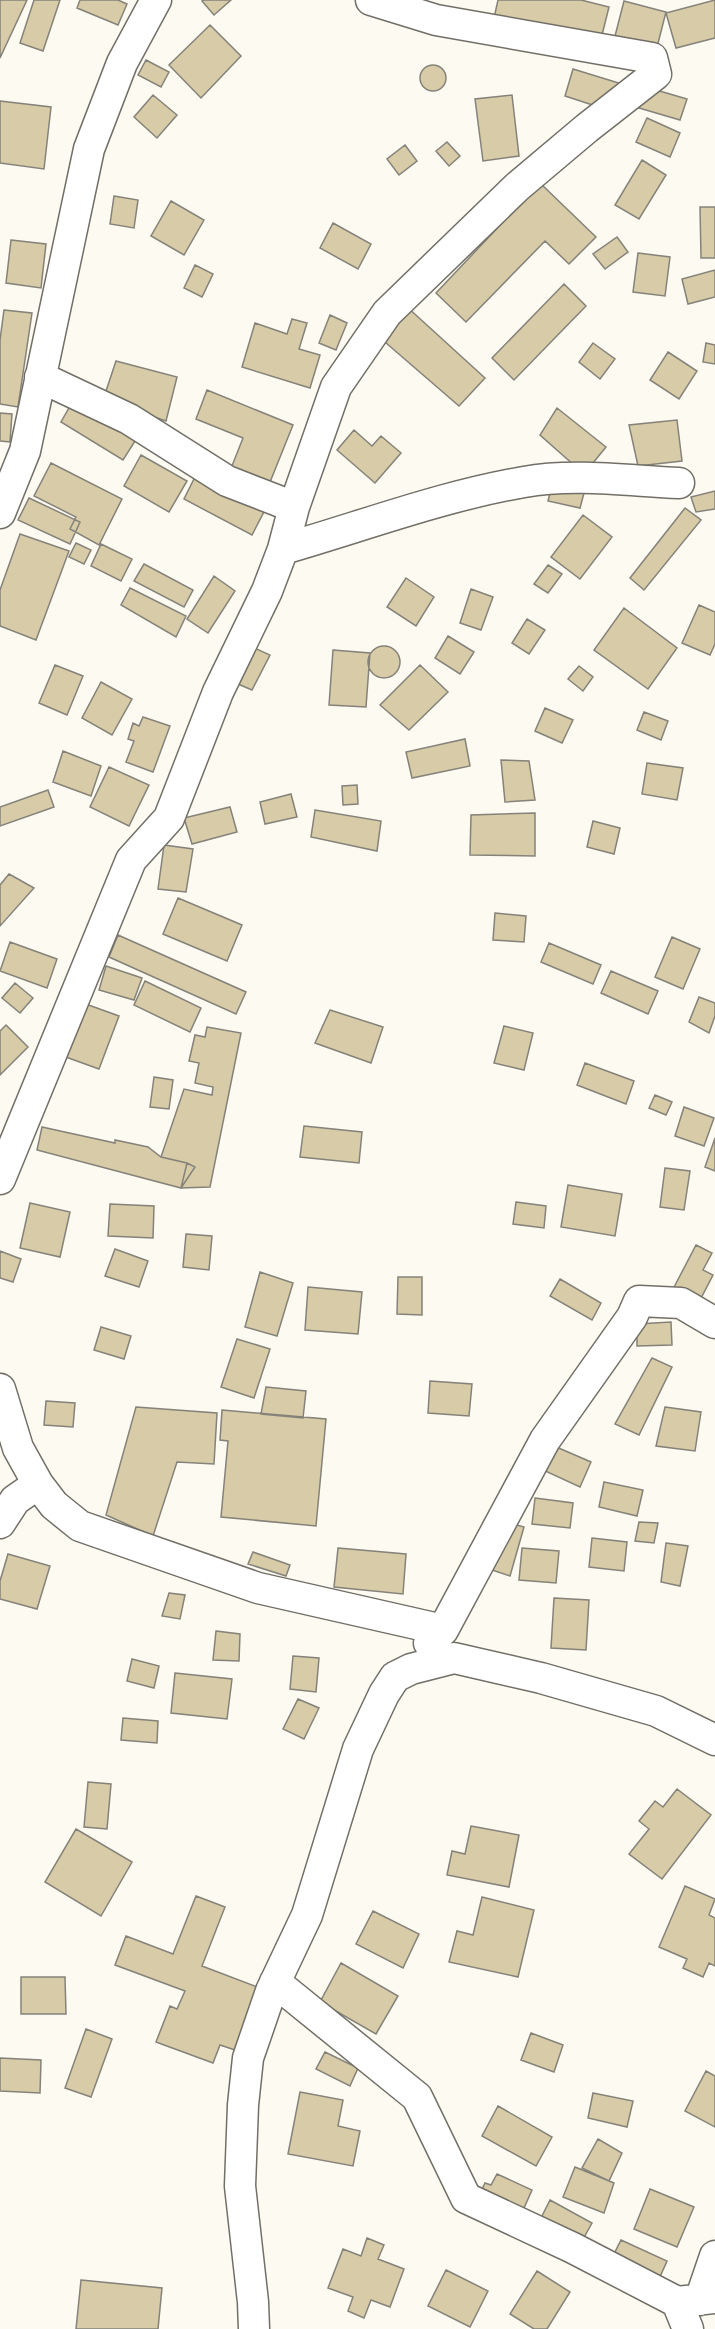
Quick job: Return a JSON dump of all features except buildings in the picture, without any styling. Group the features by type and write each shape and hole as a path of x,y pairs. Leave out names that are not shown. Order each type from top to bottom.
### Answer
{"street":[{"path":"0,513 25,451 89,149 122,63 156,0"},
{"path":"0,1179 131,860 169,818 218,692 267,591 336,387 387,313 517,187 586,128 656,74 652,58 436,20 371,0"},
{"path":"40,377 129,419 228,481 294,507"},
{"path":"283,549 448,499 526,481 580,479 679,483"},
{"path":"254,2329 240,2186 243,2104 248,2058 275,1982 307,1915 358,1749 384,1694 395,1677 443,1629 545,1440 632,1317 639,1301 681,1303 715,1323"},
{"path":"0,1389 18,1448 38,1484 54,1505 80,1527 258,1588 443,1629"},
{"path":"0,1523 15,1500 38,1484"},
{"path":"395,1677 411,1669 454,1658 541,1678 656,1711 715,1740"},
{"path":"275,1982 417,2097 466,2198 695,2307 715,2256"}]}
